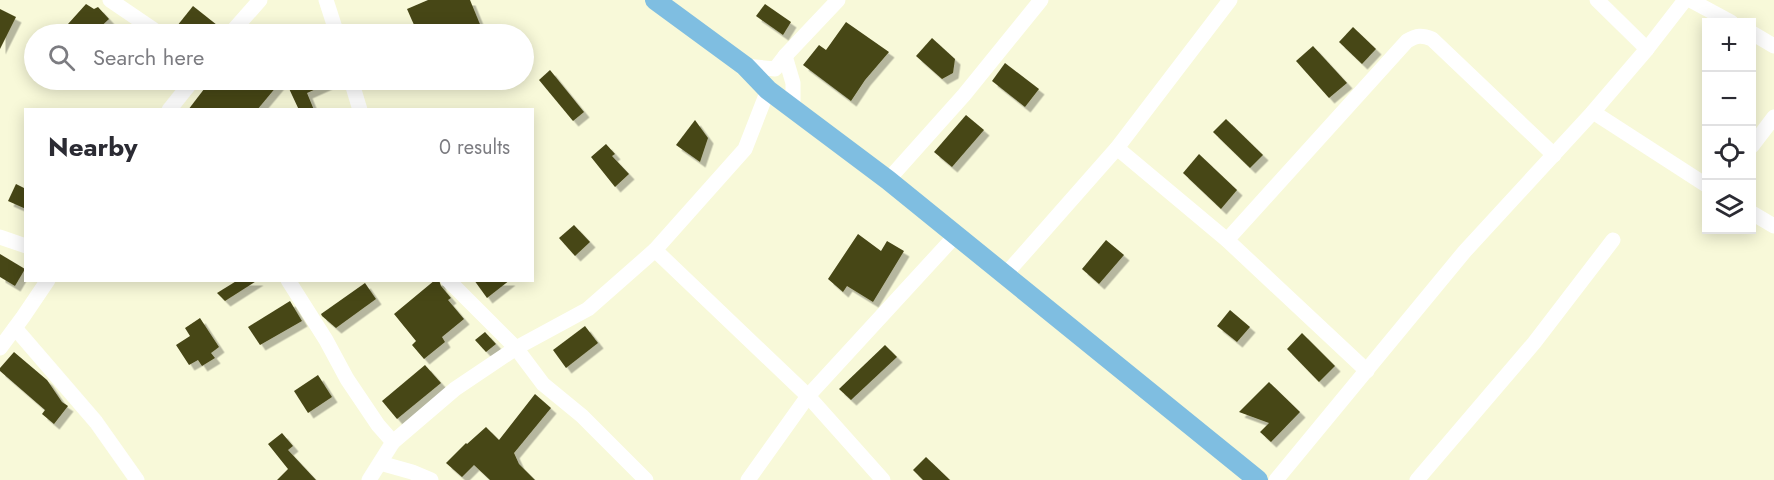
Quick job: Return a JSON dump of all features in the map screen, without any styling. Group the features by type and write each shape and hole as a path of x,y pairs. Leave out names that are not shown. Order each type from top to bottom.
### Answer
{"main road":[{"path":"655,0 745,66 768,90 888,180 1258,480"}],"street":[{"path":"110,0 145,24"},
{"path":"239,24 260,0"},
{"path":"326,0 334,24"},
{"path":"745,66 776,69 785,56 838,0"},
{"path":"888,180 964,94 1041,0"},
{"path":"1005,275 1117,148 1230,0"},
{"path":"1597,0 1647,49"},
{"path":"1276,480 1465,252 1593,112 1685,0"},
{"path":"1690,0 1724,18"},
{"path":"1756,35 1774,46"},
{"path":"1227,240 1407,41 1416,36 1432,39 1554,155"},
{"path":"785,56 793,83 793,108"},
{"path":"171,108 185,90"},
{"path":"354,90 359,108"},
{"path":"369,480 393,441 455,389 516,348 588,309 655,250 745,149 768,90"},
{"path":"1593,112 1702,182"},
{"path":"1756,141 1774,117"},
{"path":"1117,148 1227,240 1367,371"},
{"path":"1756,215 1774,226"},
{"path":"748,480 808,396 956,235"},
{"path":"0,237 24,245"},
{"path":"1418,480 1534,343 1613,240"},
{"path":"655,250 808,396 883,480"},
{"path":"0,348 47,282"},
{"path":"289,282 326,340 347,379 378,425 393,441"},
{"path":"450,282 516,348 543,384 582,416 646,480"},
{"path":"15,328 96,422 137,480"},
{"path":"380,463 431,480"}],"building":[{"path":"428,0 470,0 480,24 414,24 407,9"},
{"path":"86,4 94,9 98,7 109,19 104,24 68,24"},
{"path":"765,4 791,22 783,35 756,16"},
{"path":"193,6 216,24 179,24"},
{"path":"0,9 16,17 0,49"},
{"path":"846,22 889,52 865,80 851,101 803,65 819,45 826,50"},
{"path":"1353,27 1376,49 1362,64 1339,42"},
{"path":"932,38 955,59 953,73 942,79 916,56"},
{"path":"1313,46 1347,83 1329,98 1296,61"},
{"path":"1005,63 1039,89 1025,107 992,81"},
{"path":"550,70 584,112 573,121 539,80"},
{"path":"203,90 274,90 259,108 190,108"},
{"path":"290,90 314,90 307,93 313,108 298,108"},
{"path":"966,115 984,130 952,167 934,152"},
{"path":"1226,119 1263,155 1250,168 1213,132"},
{"path":"695,120 708,138 700,162 676,145"},
{"path":"606,144 615,154 612,156 629,174 615,187 591,157"},
{"path":"1199,154 1237,190 1221,209 1183,173"},
{"path":"16,184 24,188 24,208 8,201"},
{"path":"574,225 590,242 575,256 559,238"},
{"path":"858,234 881,251 887,241 904,251 873,302 847,286 843,292 828,279"},
{"path":"1106,240 1124,255 1099,284 1082,269"},
{"path":"0,254 24,268 15,286 0,277"},
{"path":"235,282 255,282 225,301 217,293"},
{"path":"433,282 440,282 451,298 448,300 464,319 442,337 445,342 424,359 412,345 416,341 394,314"},
{"path":"475,282 507,282 487,298"},
{"path":"365,283 376,299 336,328 322,316 321,314"},
{"path":"290,301 302,321 260,345 248,327"},
{"path":"1230,310 1250,327 1237,342 1217,326"},
{"path":"200,318 219,347 211,353 215,358 202,366 198,360 189,365 176,345 190,336 185,328"},
{"path":"585,326 598,343 566,368 553,350"},
{"path":"485,332 496,344 486,352 475,340"},
{"path":"1302,333 1335,366 1319,382 1287,349"},
{"path":"885,345 897,357 851,400 839,389"},
{"path":"14,352 47,380 62,402 68,406 54,424 42,414 45,410 0,371"},
{"path":"425,365 441,383 397,419 382,401"},
{"path":"318,375 332,397 308,413 294,391"},
{"path":"1269,382 1300,412 1271,442 1260,432 1269,423 1239,412"},
{"path":"535,394 551,408 514,453 519,464 535,480 490,480 474,465 462,477 446,463 486,427 499,440"},
{"path":"282,433 293,446 288,450 316,480 277,480 288,469 268,444"},
{"path":"926,457 950,480 923,480 913,470"}]}
